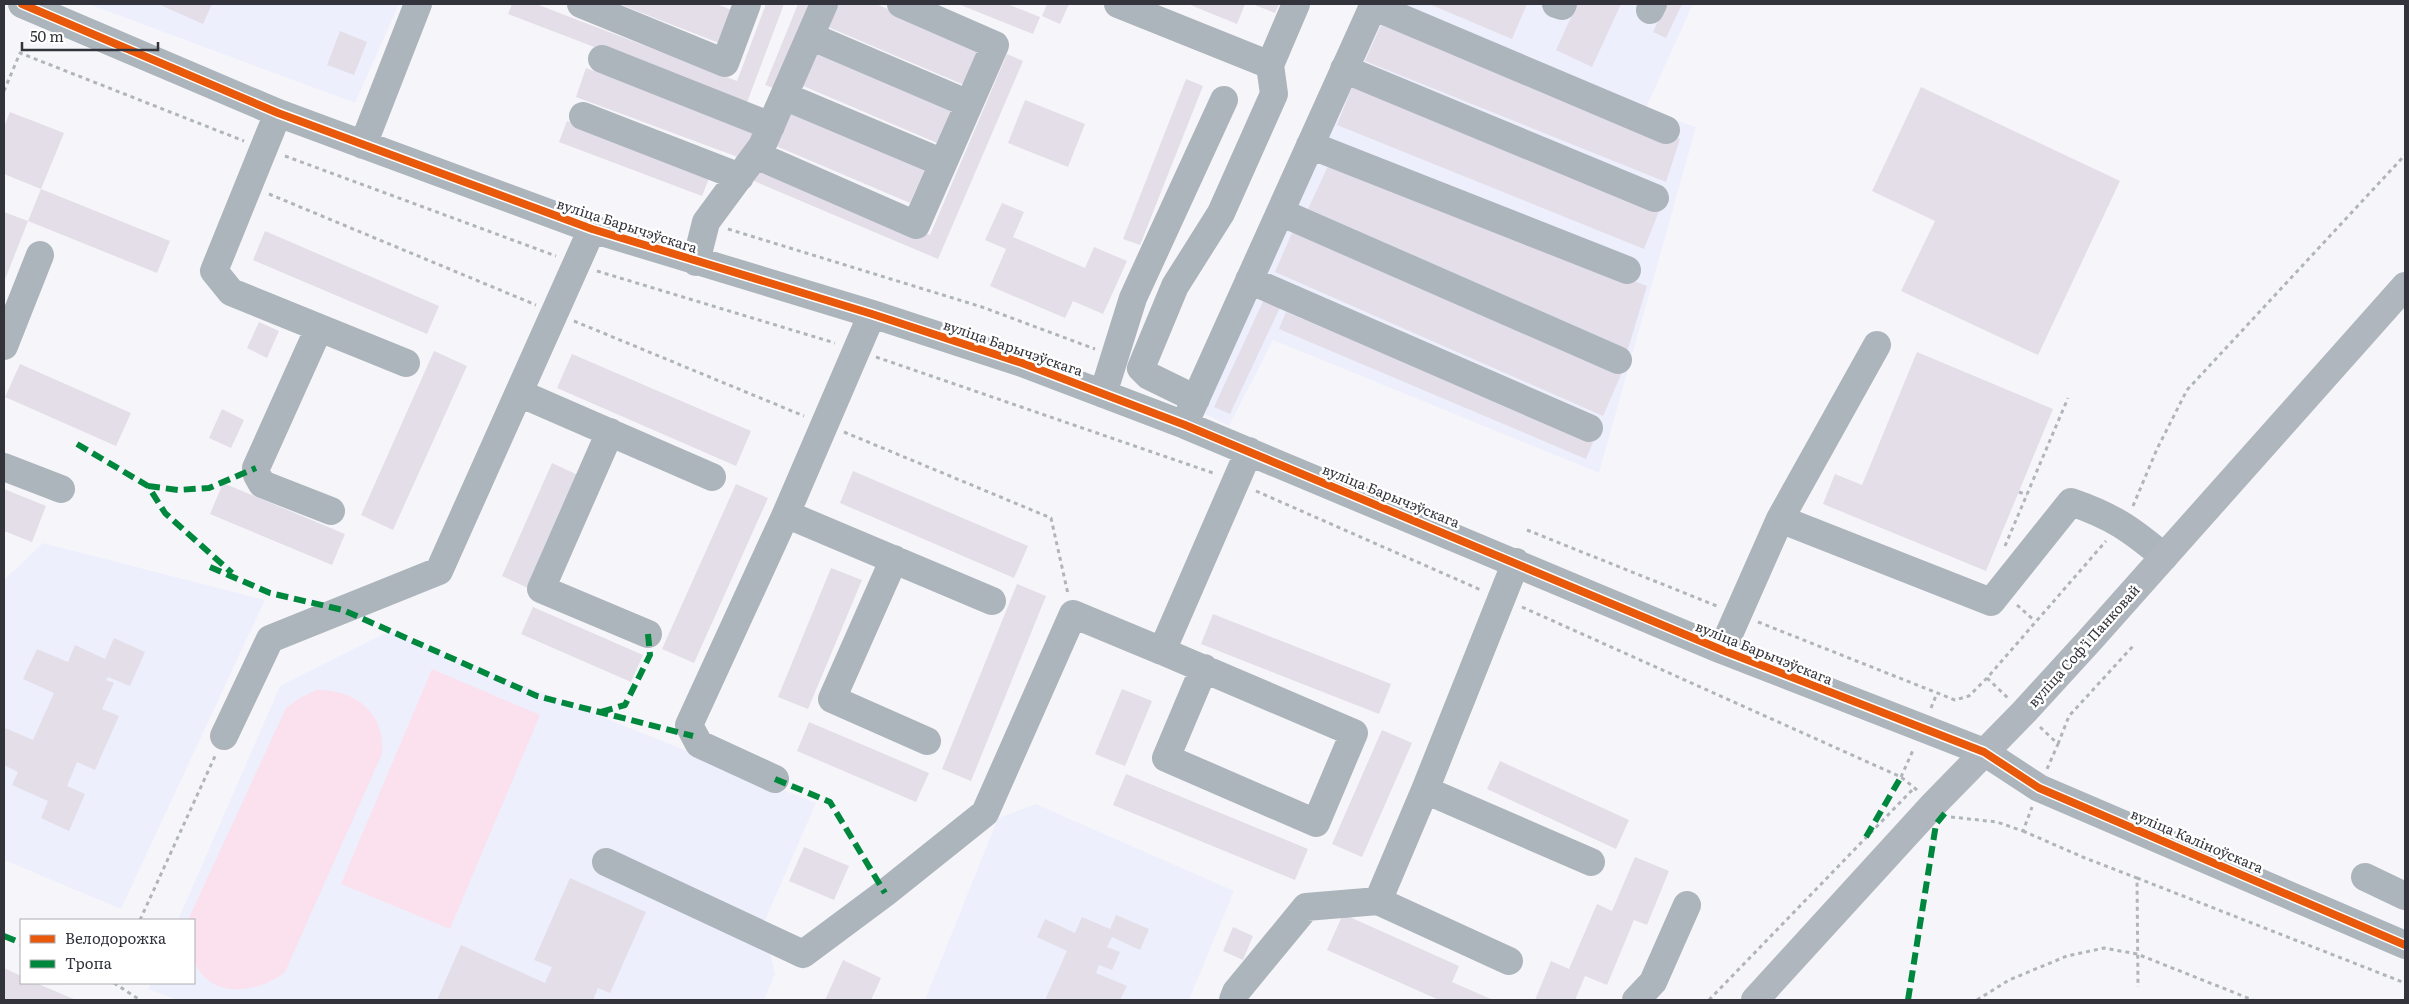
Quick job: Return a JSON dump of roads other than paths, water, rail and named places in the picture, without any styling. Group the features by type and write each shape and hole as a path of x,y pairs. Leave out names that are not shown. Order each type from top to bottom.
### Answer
{"main road":[{"name":"вуліца Софʼі Панковай","path":"1755,1000 1934,804 2024,712 2405,286"}],"street":[{"name":"вуліца Барычэўскага","path":"22,4 278,113 592,229 872,314 1022,363 1185,425 1516,562 1722,650 1984,752"},
{"path":"363,145 418,4"},
{"path":"580,4 725,63 747,4"},
{"path":"696,262 706,222 756,155 771,126 824,4"},
{"path":"756,155 916,225 995,45 901,4"},
{"path":"1118,4 1270,65"},
{"path":"1196,399 1149,376 1141,368 1175,286 1221,213 1274,94 1270,65 1296,4"},
{"path":"1556,4 1562,6 1563,4"},
{"path":"1185,425 1373,5 1666,130"},
{"path":"810,36 969,104"},
{"path":"602,59 771,126"},
{"path":"1344,69 1655,198"},
{"path":"784,96 943,163"},
{"path":"1103,394 1133,298 1224,100"},
{"path":"278,113 214,271 231,292 406,363"},
{"path":"583,116 740,177"},
{"path":"1310,145 1627,270"},
{"path":"1280,212 1618,360"},
{"path":"224,736 270,640 439,571 592,229"},
{"path":"4,346 40,254"},
{"path":"1250,280 1589,428"},
{"path":"776,779 699,744 690,725 786,514 872,314"},
{"path":"319,328 256,468 257,475 262,484 332,511"},
{"path":"1722,650 1780,519 1877,345"},
{"path":"519,393 712,476"},
{"path":"610,432 541,590 648,634"},
{"path":"1162,651 1249,451"},
{"path":"4,467 61,489"},
{"path":"1780,519 1991,602 2071,502 2103,513 2135,532 2164,557"},
{"path":"786,514 992,601"},
{"path":"894,559 832,699 927,741"},
{"path":"1378,901 1503,599 1516,562"},
{"path":"606,862 803,954 885,893 984,813 1073,614 1204,668 1354,733 1316,823 1166,758 1204,668"},
{"name":"вуліца Каліноўскага","path":"1984,752 2040,788 2405,945"},
{"path":"1425,790 1591,862"},
{"path":"2365,877 2405,896"},
{"path":"1233,1000 1236,992 1306,907 1378,901 1510,961"},
{"path":"1636,1000 1653,982 1687,905"}]}
